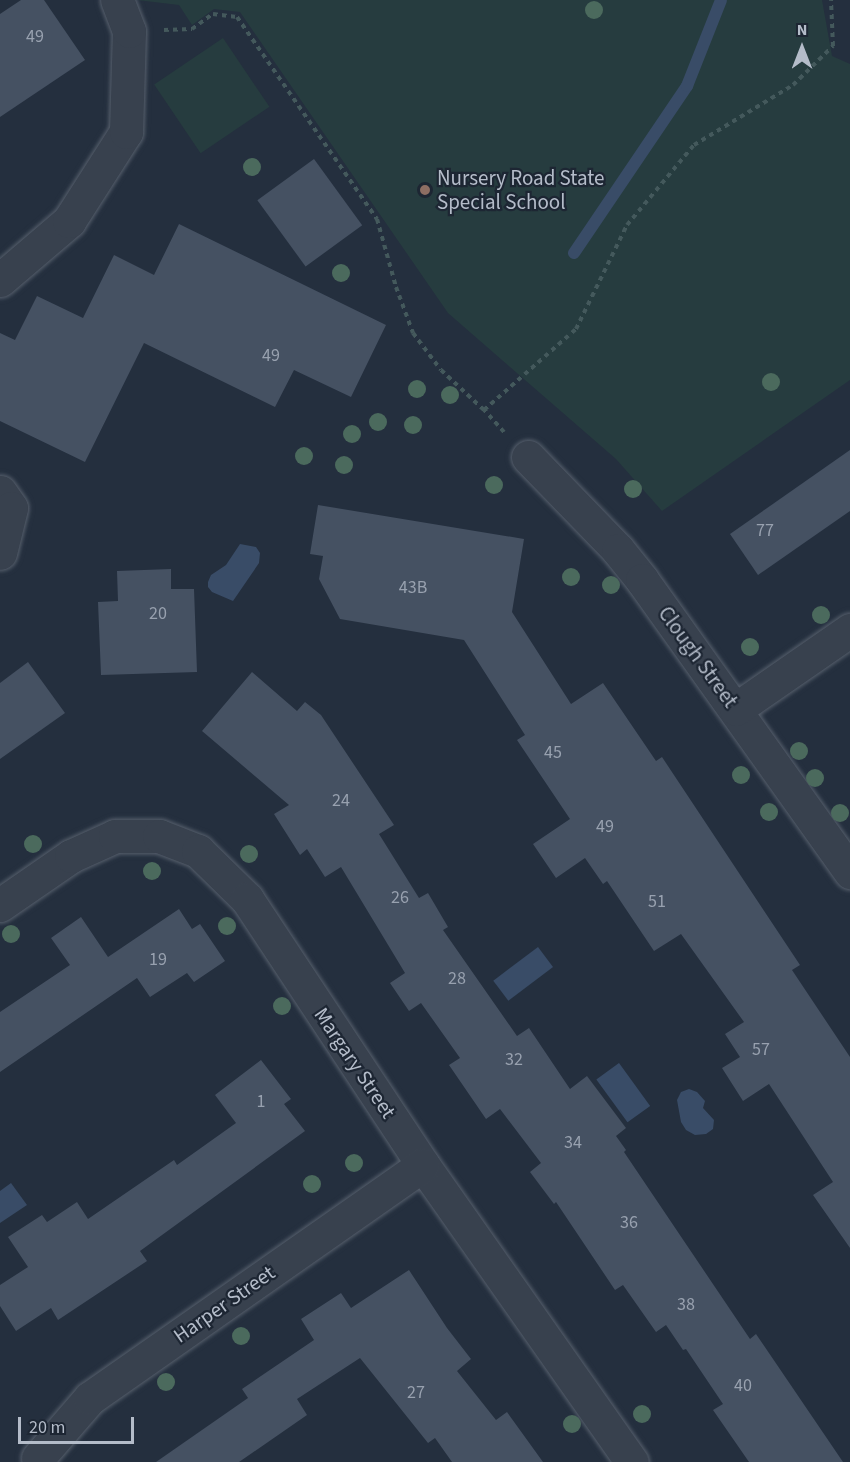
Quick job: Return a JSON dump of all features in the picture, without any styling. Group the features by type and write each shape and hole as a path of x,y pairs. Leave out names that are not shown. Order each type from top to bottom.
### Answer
{"street":[{"path":"0,280 69,221 126,132 129,31 117,0"},
{"name":"Clough Street","path":"528,457 618,550 736,709 850,872"},
{"path":"0,492 11,508 0,553"},
{"path":"736,709 850,630"},
{"name":"Margary Street","path":"0,905 71,856 115,836 159,836 198,851 247,899 423,1165 632,1462"},
{"name":"Harper Street","path":"38,1458 90,1398 423,1165"}],"path":[{"path":"484,410 576,329 627,225 694,145 793,85 833,46 831,0"},
{"path":"129,31 192,29 213,14 237,17 377,219 396,287 413,333 441,370 484,410 528,457"}],"green space":[{"path":"137,0 822,0 832,56 850,64 850,380 662,511 616,459 448,313 240,12 214,9 192,25 179,5"},
{"path":"223,38 269,107 201,153 154,84"}],"water":[{"path":"240,544 256,547 260,553 259,563 233,601 212,592 208,587 208,582 211,575 226,565"},
{"path":"538,947 553,967 508,1001 493,981"},
{"path":"619,1063 650,1106 628,1122 596,1079"},
{"path":"689,1089 697,1092 705,1101 703,1108 714,1120 713,1129 706,1134 695,1135 686,1130 681,1122 677,1100 681,1092"},
{"path":"11,1183 27,1205 0,1223 0,1191"}],"building":[{"path":"21,0 44,0 85,60 0,117 0,14"},
{"path":"314,159 362,225 306,266 257,200"},
{"path":"179,224 386,325 351,397 294,370 275,407 144,343 85,462 0,421 0,333 15,340 37,296 83,318 114,255 154,275"},
{"path":"850,450 850,511 758,575 730,534"},
{"path":"318,505 524,539 512,612 571,704 603,683 656,761 662,757 800,965 792,970 850,1057 850,1248 813,1195 833,1182 769,1084 743,1101 722,1068 740,1057 725,1034 744,1022 681,934 654,951 607,881 603,884 585,858 556,878 533,844 570,819 517,740 525,735 464,640 340,619 319,579 323,556 310,554"},
{"path":"171,569 171,589 194,589 197,672 101,675 98,602 118,601 117,571"},
{"path":"28,662 65,713 0,759 0,683"},
{"path":"252,672 297,711 305,702 321,715 394,825 379,834 419,898 428,893 448,927 443,930 517,1036 529,1028 570,1089 587,1076 626,1128 616,1136 626,1150 624,1152 750,1339 756,1334 843,1462 749,1462 713,1410 723,1404 686,1349 683,1350 666,1325 656,1332 623,1285 615,1290 556,1202 554,1204 530,1172 541,1163 500,1109 486,1119 449,1065 460,1058 421,1003 409,1011 390,983 405,973 341,867 325,877 307,849 300,855 274,814 289,805 202,731"},
{"path":"179,909 192,929 200,924 225,961 194,982 187,973 150,997 137,978 0,1072 0,1012 70,965 51,938 81,917 108,957"},
{"path":"261,1060 291,1099 284,1104 305,1131 140,1251 147,1261 58,1320 51,1308 16,1331 0,1306 0,1285 28,1267 8,1237 42,1215 47,1222 77,1202 88,1219 174,1160 177,1165 236,1123 215,1095"},
{"path":"409,1270 447,1328 471,1359 457,1371 496,1420 507,1412 543,1462 452,1462 435,1438 428,1443 360,1358 297,1399 307,1415 239,1462 156,1462 248,1398 242,1389 314,1340 301,1319 341,1293 351,1308"}],"waterway":[{"path":"574,253 687,86 721,0"}],"place":[{"name":"Nursery Road State Special School","path":"425,190"}]}
